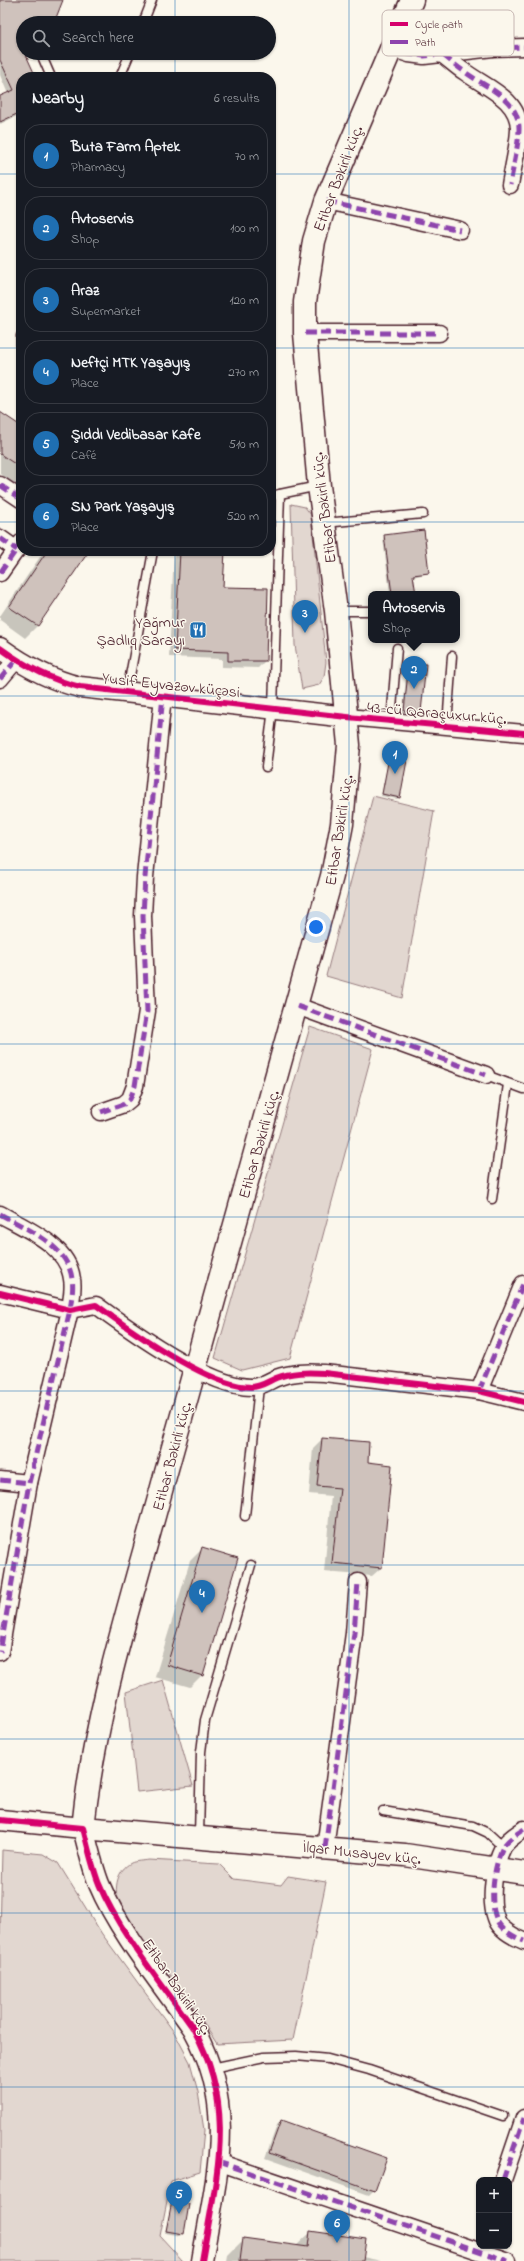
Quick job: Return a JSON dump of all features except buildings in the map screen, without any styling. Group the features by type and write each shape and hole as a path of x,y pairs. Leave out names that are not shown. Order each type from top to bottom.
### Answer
{"main road":[{"name":"Etibar Bəkirli küç.","path":"407,10 412,0"},
{"name":"Etibar Bəkirli küç.","path":"84,1828 87,1788 100,1718 195,1369 297,1006 332,876 342,824 347,778 347,717 336,612 319,486 305,333 308,271 314,241 326,201 387,56"},
{"name":"İlqar Musayev küç.","path":"84,1828 199,1836 405,1855 524,1873"}],"street":[{"path":"514,47 524,47"},
{"path":"445,56 465,72 495,91 512,107 517,118 519,129 510,185"},
{"path":"326,201 460,230"},
{"path":"305,333 439,334"},
{"path":"0,485 16,496"},
{"path":"0,538 16,546"},
{"path":"0,573 16,551"},
{"name":"Yusif Eyvazov küçəsi","path":"0,648 16,660 64,683 80,687 347,717"},
{"path":"0,679 16,660"},
{"path":"101,1112 124,1104 130,1099 137,1079 147,999 143,916 145,876 163,696"},
{"name":"43-cü Qaraçuxur küç.","path":"347,717 524,733"},
{"path":"297,1006 486,1075"},
{"path":"0,1214 44,1240 66,1261 71,1271 73,1281 70,1310 29,1483 0,1652"},
{"path":"479,1391 523,1284"},
{"path":"0,1293 70,1310 96,1305 133,1332 195,1369 238,1385 259,1387 276,1378 301,1372 479,1391 524,1402"},
{"path":"0,1480 29,1483"},
{"path":"325,1848 354,1633 358,1582"},
{"path":"0,1820 84,1828"},
{"name":"Etibar Bəkirli küç.","path":"84,1828 90,1856 100,1884 114,1912 194,2028 212,2068 220,2111 221,2131 218,2162 202,2261"},
{"path":"524,1829 512,1836 503,1847 492,1890 496,1919 502,1927 524,1941"},
{"path":"504,2177 524,2118"},
{"path":"218,2162 476,2247"},
{"path":"481,2249 508,2261"}],"lane":[{"path":"146,16 152,0"},
{"path":"44,60 49,72"},
{"path":"122,72 127,60"},
{"path":"276,495 319,486"},
{"path":"266,767 273,708 280,494"},
{"path":"324,523 423,514"},
{"path":"126,692 152,556"},
{"path":"336,612 368,611"},
{"path":"391,721 397,648"},
{"path":"447,726 452,656"},
{"path":"486,1075 524,1089"},
{"path":"492,1199 508,1084"},
{"path":"245,1516 259,1387"},
{"path":"199,1836 201,1752 205,1720 251,1565"},
{"path":"383,1811 474,1826 488,1833 503,1847"},
{"path":"212,2068 264,2058 296,2056 328,2059 369,2070 503,2116"}],"shaded area":[{"path":"291,504 305,507 311,515 326,662 324,677 319,685 302,689 295,645"},
{"path":"373,796 434,811 402,998 326,976"},
{"path":"310,1027 373,1049 290,1358 242,1370 215,1358"},
{"path":"163,1680 193,1786 137,1792 126,1692"},
{"path":"2,1850 43,1854 58,1863 102,1934 174,2032 190,2062 198,2092 204,2130 200,2172 171,2181 160,2236 183,2261 0,2261 0,1938"},
{"path":"149,1860 219,1864 234,1879 281,1885 288,1876 326,1882 293,2040 217,2044 195,2010 156,1956 129,1923 118,1901 116,1891 122,1870 133,1862"}],"marked path":[{"path":"514,47 524,47"},
{"path":"444,56 473,78 500,95 514,110 518,119 519,130 517,151 510,185"},
{"path":"326,201 460,230"},
{"path":"305,333 439,333"},
{"path":"0,485 16,496"},
{"path":"0,538 16,549"},
{"path":"0,573 16,550"},
{"path":"0,679 16,660"},
{"path":"101,1112 124,1104 130,1099 135,1086 147,1011 143,916 145,877 163,696"},
{"path":"297,1006 486,1075"},
{"path":"0,1214 33,1232 54,1247 69,1267 73,1287 70,1310 29,1483 0,1652"},
{"path":"479,1391 523,1284"},
{"path":"0,1480 29,1483"},
{"path":"325,1848 354,1633 358,1582"},
{"path":"524,1829 510,1839 503,1847 497,1863 493,1892 494,1910 500,1926 507,1932 524,1941"},
{"path":"504,2177 524,2118"},
{"path":"218,2162 508,2261"}],"cycle path":[{"path":"0,648 38,672 80,687 347,717 524,733"},
{"path":"0,1293 70,1310 96,1305 149,1342 192,1368 234,1385 255,1387 276,1378 288,1375 324,1373 479,1391 524,1402"},
{"path":"0,1820 83,1828 99,1884 118,1921 142,1958 193,2028 207,2058 215,2087 219,2115 220,2143 213,2200 202,2261"}],"place":[{"name":"Yağmur Şadlıq Sarayı","path":"198,630"},
{"name":"Araz","path":"305,633"},
{"name":"Avtoservis","path":"414,689"},
{"name":"Buta Farm Aptek","path":"395,774"},
{"name":"Neftçi MTK Yaşayış","path":"202,1613"},
{"name":"Şıddı Vedibasar Kafe","path":"179,2214"},
{"name":"SN Park Yaşayış","path":"337,2243"}]}
